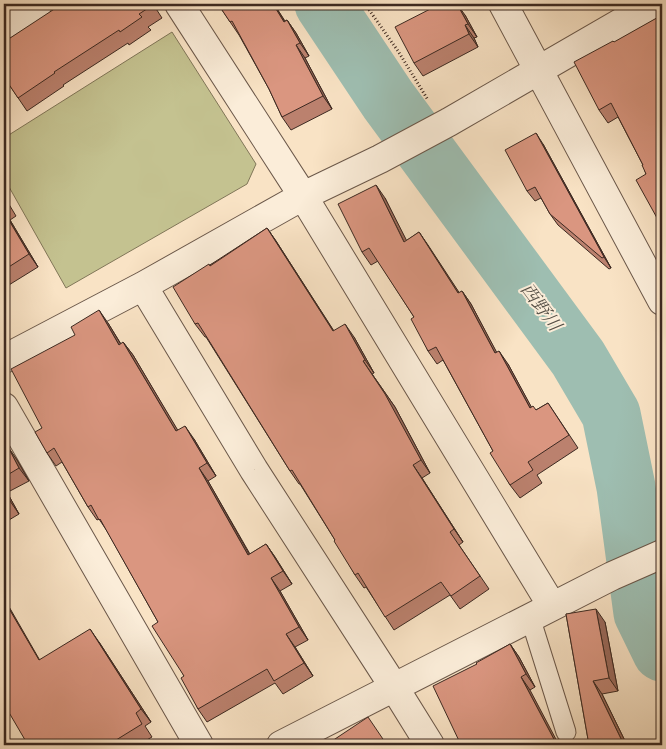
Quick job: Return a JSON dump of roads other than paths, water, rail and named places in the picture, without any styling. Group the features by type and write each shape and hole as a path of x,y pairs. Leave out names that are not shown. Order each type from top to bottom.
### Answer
{"street":[{"path":"4,25 38,4"},
{"path":"178,4 303,196 541,612"},
{"path":"503,4 662,301"},
{"path":"4,359 143,286 303,196 380,159 449,122 653,4"},
{"path":"143,286 254,470 430,745"},
{"path":"4,406 199,745"},
{"path":"281,745 612,576 662,554"}],"lane":[{"path":"541,612 566,732"}],"waterway":[{"name":"西野川","path":"324,4 388,100 578,358 611,414 626,487 643,613 662,652"}]}
